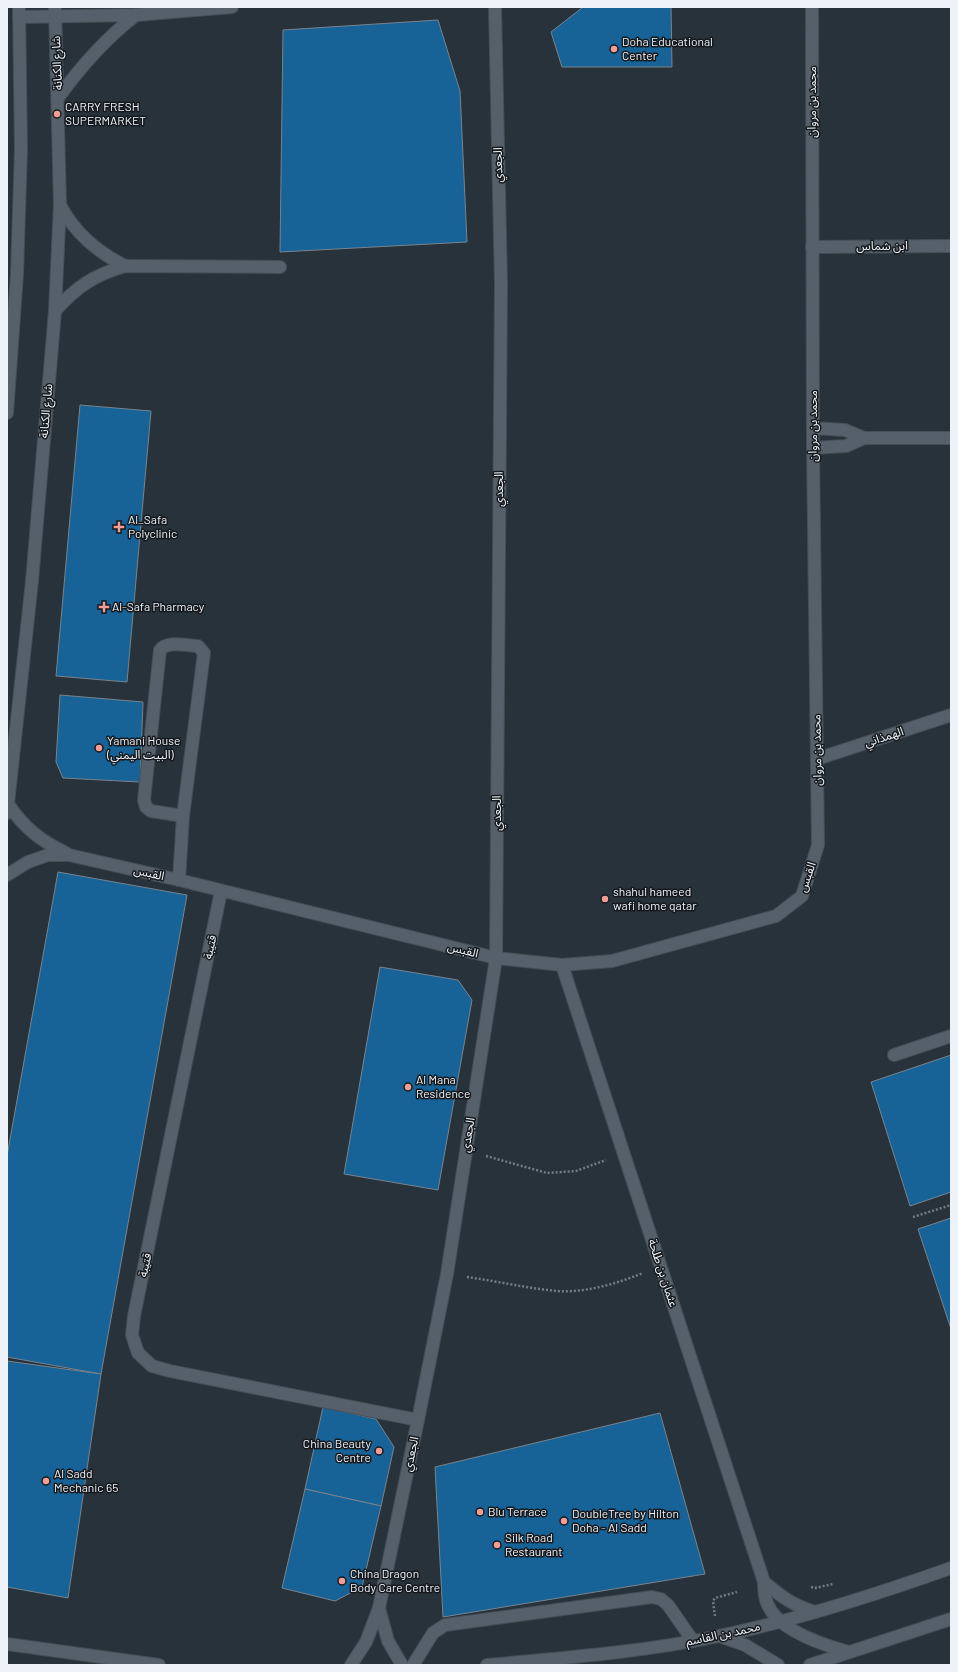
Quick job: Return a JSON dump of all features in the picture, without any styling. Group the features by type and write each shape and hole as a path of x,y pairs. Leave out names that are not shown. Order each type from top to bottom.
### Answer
{"street":[{"path":"7,413 18,274 21,149 19,12 136,15 232,7"},
{"name":"الجعدي","path":"351,1665 366,1642 379,1608 418,1420 447,1274 496,958 501,284 495,7"},
{"name":"محمد بن مروان","path":"812,7 813,448 818,846"},
{"name":"شارع الكنانة","path":"8,809 32,580 55,311 60,205 55,12"},
{"path":"58,98 76,73 97,50 116,31 136,15"},
{"path":"60,205 68,221 80,235 104,254 125,266"},
{"name":"ابن شماس","path":"812,247 951,246"},
{"path":"55,311 69,295 86,282 105,272 125,266 280,268"},
{"path":"813,428 845,430 864,438 951,438"},
{"path":"813,448 846,446 864,438"},
{"path":"179,880 183,816 204,653 198,646 168,644 160,650 144,800 146,807 151,811 183,816"},
{"name":"الهمذاني","path":"817,759 951,715"},
{"name":"القبس","path":"8,809 33,834 69,855"},
{"name":"القبس","path":"7,875 28,862 48,855 69,855 179,880 496,958 562,965 612,960 776,916 802,896 818,846"},
{"name":"قتيبة","path":"221,891 134,1316 132,1335 138,1353 152,1366 170,1371 418,1420"},
{"name":"عثمان بن طلحة","path":"562,965 764,1582 764,1593 767,1604 780,1621 813,1640 849,1652"},
{"path":"894,1055 951,1036"},
{"name":"محمد بن القاسم","path":"487,1665 570,1657 693,1641 719,1636 843,1604 951,1568"},
{"path":"764,1582 779,1595 796,1606 815,1612"},
{"path":"413,1665 433,1633 445,1625 652,1597 661,1599 668,1605 693,1641"},
{"name":"الجعدي","path":"379,1608 388,1641 402,1665"},
{"path":"810,1665 951,1618"},
{"path":"719,1636 745,1645 778,1665"},
{"path":"7,1644 159,1665"}],"path":[{"path":"466,1150 547,1173 576,1171 624,1153"},
{"path":"913,1217 951,1205"},
{"path":"447,1274 556,1290 571,1290 609,1285 661,1266"},
{"path":"806,1585 815,1588 837,1585 843,1604"},
{"path":"719,1636 713,1601 715,1598 737,1592"}],"building":[{"name":"Doha Educational Center","path":"583,7 671,7 672,67 562,67 551,32"},
{"path":"438,20 460,91 467,242 280,252 283,30"},
{"path":"80,405 151,411 127,682 56,676"},
{"name":"Yamani House (البيت اليمني)","path":"60,695 143,702 140,782 63,778 56,762"},
{"path":"58,872 187,895 101,1374 7,1357 7,1156"},
{"name":"Al Mana Residence","path":"380,967 458,980 472,1000 438,1190 344,1174"},
{"path":"951,1055 951,1192 910,1206 871,1082"},
{"path":"951,1218 951,1329 918,1229"},
{"name":"Al Sadd Mechanic 65","path":"7,1361 101,1374 68,1598 7,1587"},
{"path":"323,1407 376,1419 394,1447 381,1506 305,1489"},
{"name":"DoubleTree by Hilton Doha - Al Sadd","path":"660,1413 705,1574 443,1617 435,1467"},
{"path":"305,1489 381,1506 362,1587 335,1601 282,1588"}],"place":[{"name":"Doha Educational Center","path":"614,49"},
{"name":"CARRY FRESH SUPERMARKET","path":"57,114"},
{"name":"Al_Safa Polyclinic","path":"119,527"},
{"name":"Al-Safa Pharmacy","path":"104,607"},
{"name":"Yamani House (البيت اليمني)","path":"99,748"},
{"name":"shahul hameed wafi home qatar","path":"605,899"},
{"name":"Al Mana Residence","path":"408,1087"},
{"name":"China Beauty Centre","path":"379,1451"},
{"name":"Al Sadd Mechanic 65","path":"46,1481"},
{"name":"Blu Terrace","path":"480,1512"},
{"name":"DoubleTree by Hilton Doha - Al Sadd","path":"564,1521"},
{"name":"Silk Road Restaurant","path":"497,1545"},
{"name":"China Dragon Body Care Centre","path":"342,1581"}]}
